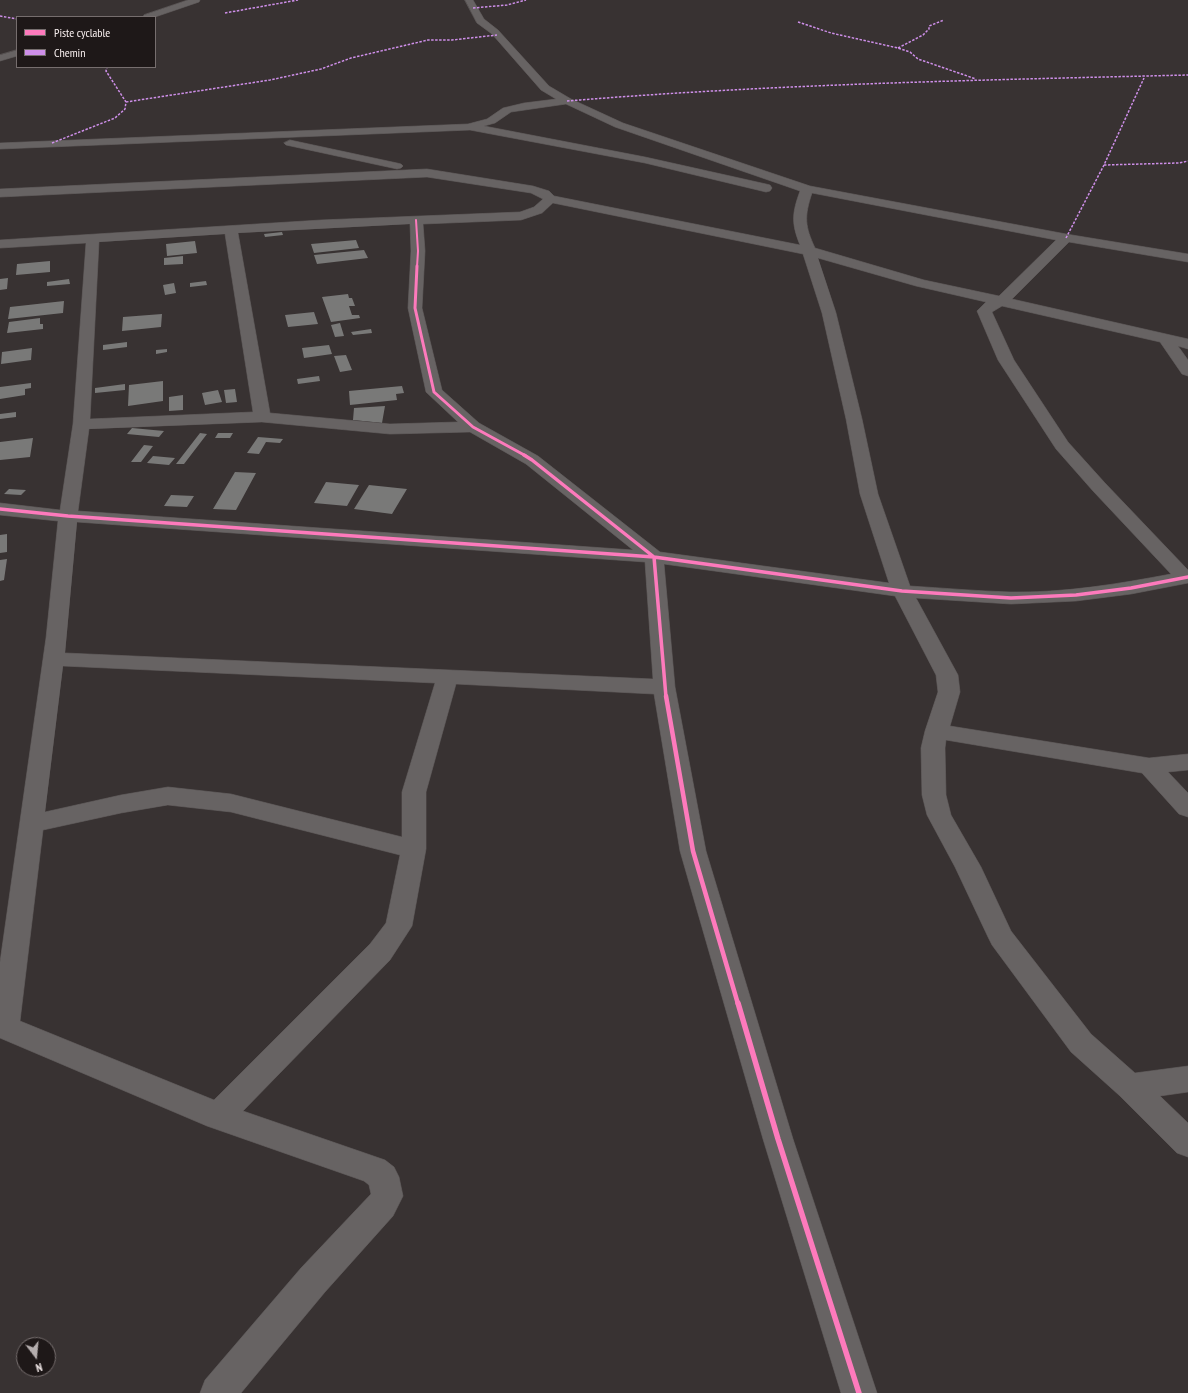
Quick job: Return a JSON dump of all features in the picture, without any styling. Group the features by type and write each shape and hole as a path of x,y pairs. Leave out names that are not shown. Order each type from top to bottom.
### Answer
{"street":[{"path":"150,16 196,0"},
{"path":"469,0 480,21 495,32 545,88 567,101 619,125 806,190"},
{"path":"0,58 16,53"},
{"path":"0,146 468,127 491,121 506,110 524,106 567,101"},
{"path":"468,127 646,160 763,188 806,190 1066,238 1188,258"},
{"path":"259,136 428,173 533,190 544,194 550,199 809,251 921,283 1188,344"},
{"path":"0,152 27,144"},
{"path":"0,193 428,173"},
{"path":"806,190 798,212 799,226 809,251 829,313 854,419 869,494 902,591 947,675 949,692 936,731 933,748 934,794 939,814 968,867 1001,937 1081,1043 1130,1087 1188,1143"},
{"path":"0,244 231,229 521,216 538,210 550,199"},
{"path":"416,220 418,251 415,308 434,392 473,427 532,460 654,557 664,687 693,851 778,1139 859,1393"},
{"path":"231,229 262,417"},
{"path":"1066,238 1002,301 991,305 984,311 1006,360 1062,445 1099,487 1187,577"},
{"path":"93,239 81,424 68,516 54,658 32,824 2,1026 218,1116 374,1170 383,1177 387,1196 382,1205 312,1280 218,1393"},
{"path":"1166,340 1188,371"},
{"path":"81,424 262,417 390,429 473,427"},
{"path":"0,509 68,516 654,557 902,591 1011,598 1076,595 1131,588 1187,577"},
{"path":"54,658 664,687"},
{"path":"218,1116 380,952 399,926 414,849 414,792 448,676"},
{"path":"936,731 1149,766 1188,762"},
{"path":"1149,766 1188,808"},
{"path":"32,824 121,804 168,796 231,802 414,849"},
{"path":"1130,1087 1188,1080"}],"building":[{"path":"282,232 283,235 265,237 264,234"},
{"path":"356,240 359,248 314,253 311,244"},
{"path":"195,241 197,253 167,256 166,244"},
{"path":"364,250 368,258 317,264 314,255"},
{"path":"183,256 183,264 164,265 164,258"},
{"path":"50,261 50,272 16,275 17,264"},
{"path":"8,278 7,289 0,290 0,279"},
{"path":"69,279 70,284 47,286 47,282"},
{"path":"206,281 207,285 190,287 190,283"},
{"path":"174,283 176,293 165,295 163,285"},
{"path":"348,294 349,298 352,298 355,306 349,306 352,315 359,315 360,318 331,322 322,297"},
{"path":"64,301 63,313 8,319 10,307"},
{"path":"314,312 318,324 288,327 285,315"},
{"path":"162,314 161,327 122,331 123,317"},
{"path":"40,318 40,324 43,324 43,329 7,333 9,322"},
{"path":"340,323 344,336 335,337 331,325"},
{"path":"371,329 372,333 353,335 351,332"},
{"path":"127,342 127,347 103,350 103,345"},
{"path":"329,345 332,354 304,358 302,348"},
{"path":"32,348 31,360 1,364 2,352"},
{"path":"167,349 167,352 156,354 156,350"},
{"path":"346,355 352,370 340,372 334,356"},
{"path":"319,376 320,381 298,384 297,379"},
{"path":"163,381 163,401 128,406 129,385"},
{"path":"31,383 31,388 25,389 25,395 0,399 0,387"},
{"path":"125,384 125,390 95,393 95,388"},
{"path":"402,386 404,393 396,394 397,400 350,405 349,391"},
{"path":"235,389 237,402 226,403 224,390"},
{"path":"218,390 222,402 205,405 202,393"},
{"path":"183,395 183,410 169,411 169,397"},
{"path":"385,406 382,423 353,420 354,408"},
{"path":"16,412 16,417 0,419 0,414"},
{"path":"132,428 164,431 159,437 127,434"},
{"path":"200,433 207,434 184,464 176,464"},
{"path":"218,433 233,433 230,438 215,438"},
{"path":"258,437 283,439 280,443 266,442 259,454 247,453"},
{"path":"33,438 30,457 0,460 0,442"},
{"path":"144,445 153,446 141,462 131,462"},
{"path":"153,456 175,458 169,465 147,463"},
{"path":"235,472 256,473 236,510 213,509"},
{"path":"326,482 359,485 347,506 314,503"},
{"path":"369,485 407,489 392,514 354,509"},
{"path":"9,489 26,490 21,495 4,494"},
{"path":"171,495 194,496 187,507 164,506"},
{"path":"7,534 7,552 0,553 0,535"},
{"path":"7,559 4,580 0,581 0,560"}],"marked path":[{"path":"225,13 298,0"},
{"path":"473,8 507,5 526,0"},
{"path":"0,16 16,19"},
{"path":"898,48 923,35 929,29 929,26 944,20"},
{"path":"798,22 831,33 898,48 910,52 918,59 976,79"},
{"path":"126,102 270,80 321,69 351,58 428,40 452,40 497,35"},
{"path":"52,143 115,118 125,109 126,102 106,71 107,68"},
{"path":"567,101 678,92 956,81 1188,75"},
{"path":"1066,238 1104,165 1144,78"},
{"path":"1104,165 1179,163 1188,161"}],"cycle path":[{"path":"416,220 418,251 415,308 434,392 473,427 532,460 654,557 664,687 693,851 778,1139 859,1393"},
{"path":"0,509 68,516 654,557 902,591 1011,598 1076,595 1131,588 1188,577"}]}
